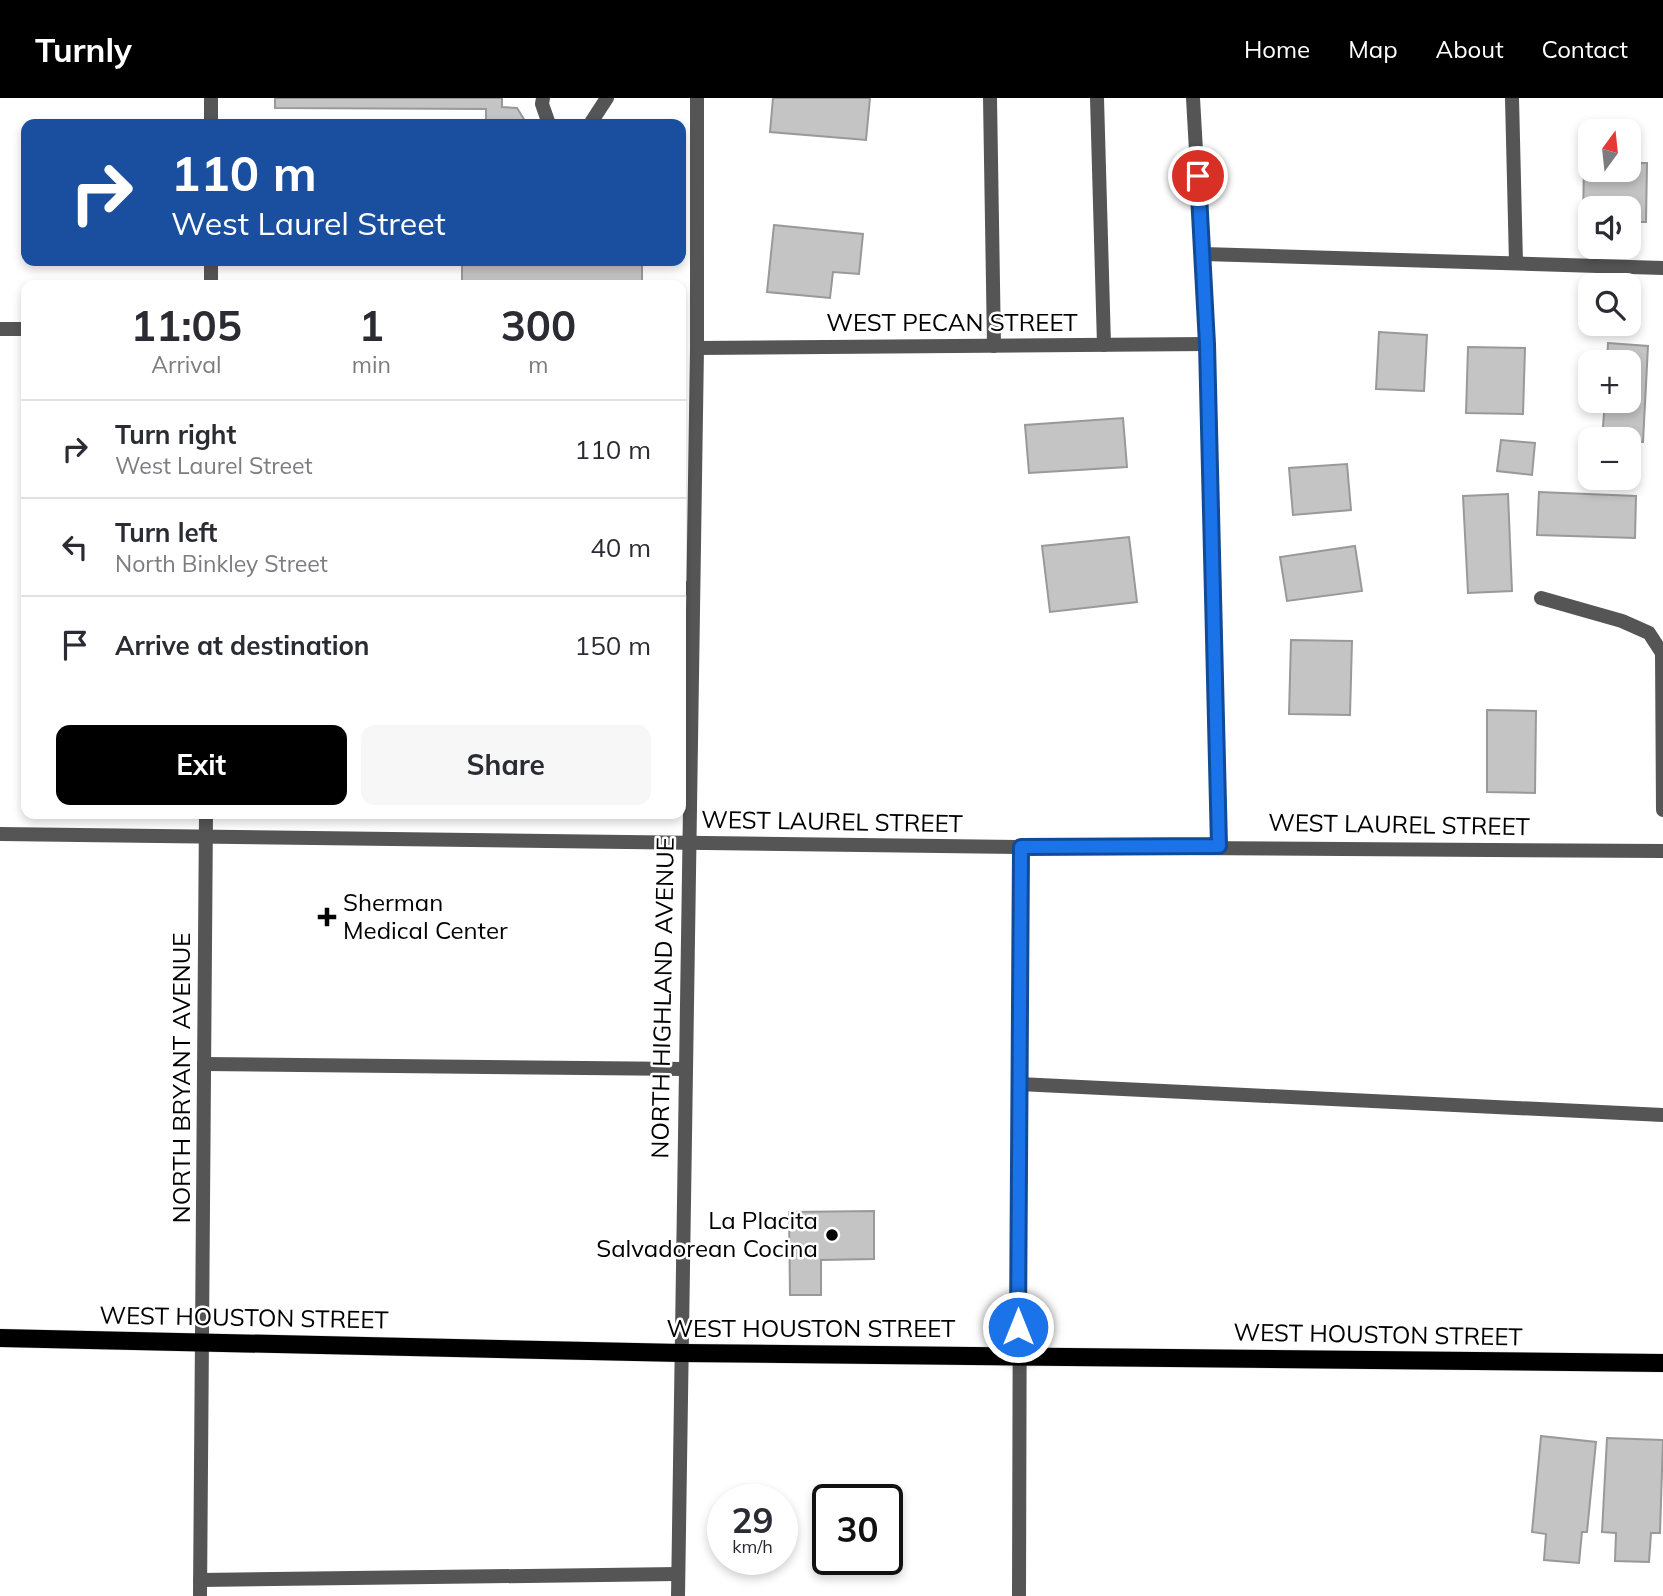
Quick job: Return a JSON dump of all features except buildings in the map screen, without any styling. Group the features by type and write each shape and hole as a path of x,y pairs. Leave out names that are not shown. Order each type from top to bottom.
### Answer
{"main road":[{"name":"WEST HOUSTON STREET","path":"0,1338 681,1353 1018,1354 1663,1363"}],"street":[{"path":"211,98 211,119"},
{"path":"543,98 542,104 547,119"},
{"path":"593,119 607,98"},
{"name":"NORTH HIGHLAND AVENUE","path":"678,1596 688,842 687,588 697,348 697,98"},
{"path":"990,98 994,346"},
{"path":"1097,98 1104,345"},
{"path":"1193,98 1207,344 1219,846"},
{"path":"1512,98 1516,262"},
{"path":"1203,254 1663,268"},
{"path":"0,329 21,329"},
{"name":"WEST PECAN STREET","path":"697,348 1207,344"},
{"path":"1541,598 1622,621 1648,633 1661,653 1663,810"},
{"name":"NORTH BRYANT AVENUE","path":"200,1596 206,819"},
{"name":"WEST LAUREL STREET","path":"0,834 1021,847 1219,846 1663,851"},
{"path":"1019,1596 1021,847"},
{"path":"205,1063 685,1069"},
{"path":"1019,1084 1663,1115"},
{"path":"200,1580 678,1574"}],"place":[{"name":"Sherman Medical Center","path":"327,917"},
{"name":"La Placita Salvadorean Cocina","path":"832,1235"}],"route":[{"path":"1018,1327 1021,847 1219,846 1207,344 1198,176"}]}
